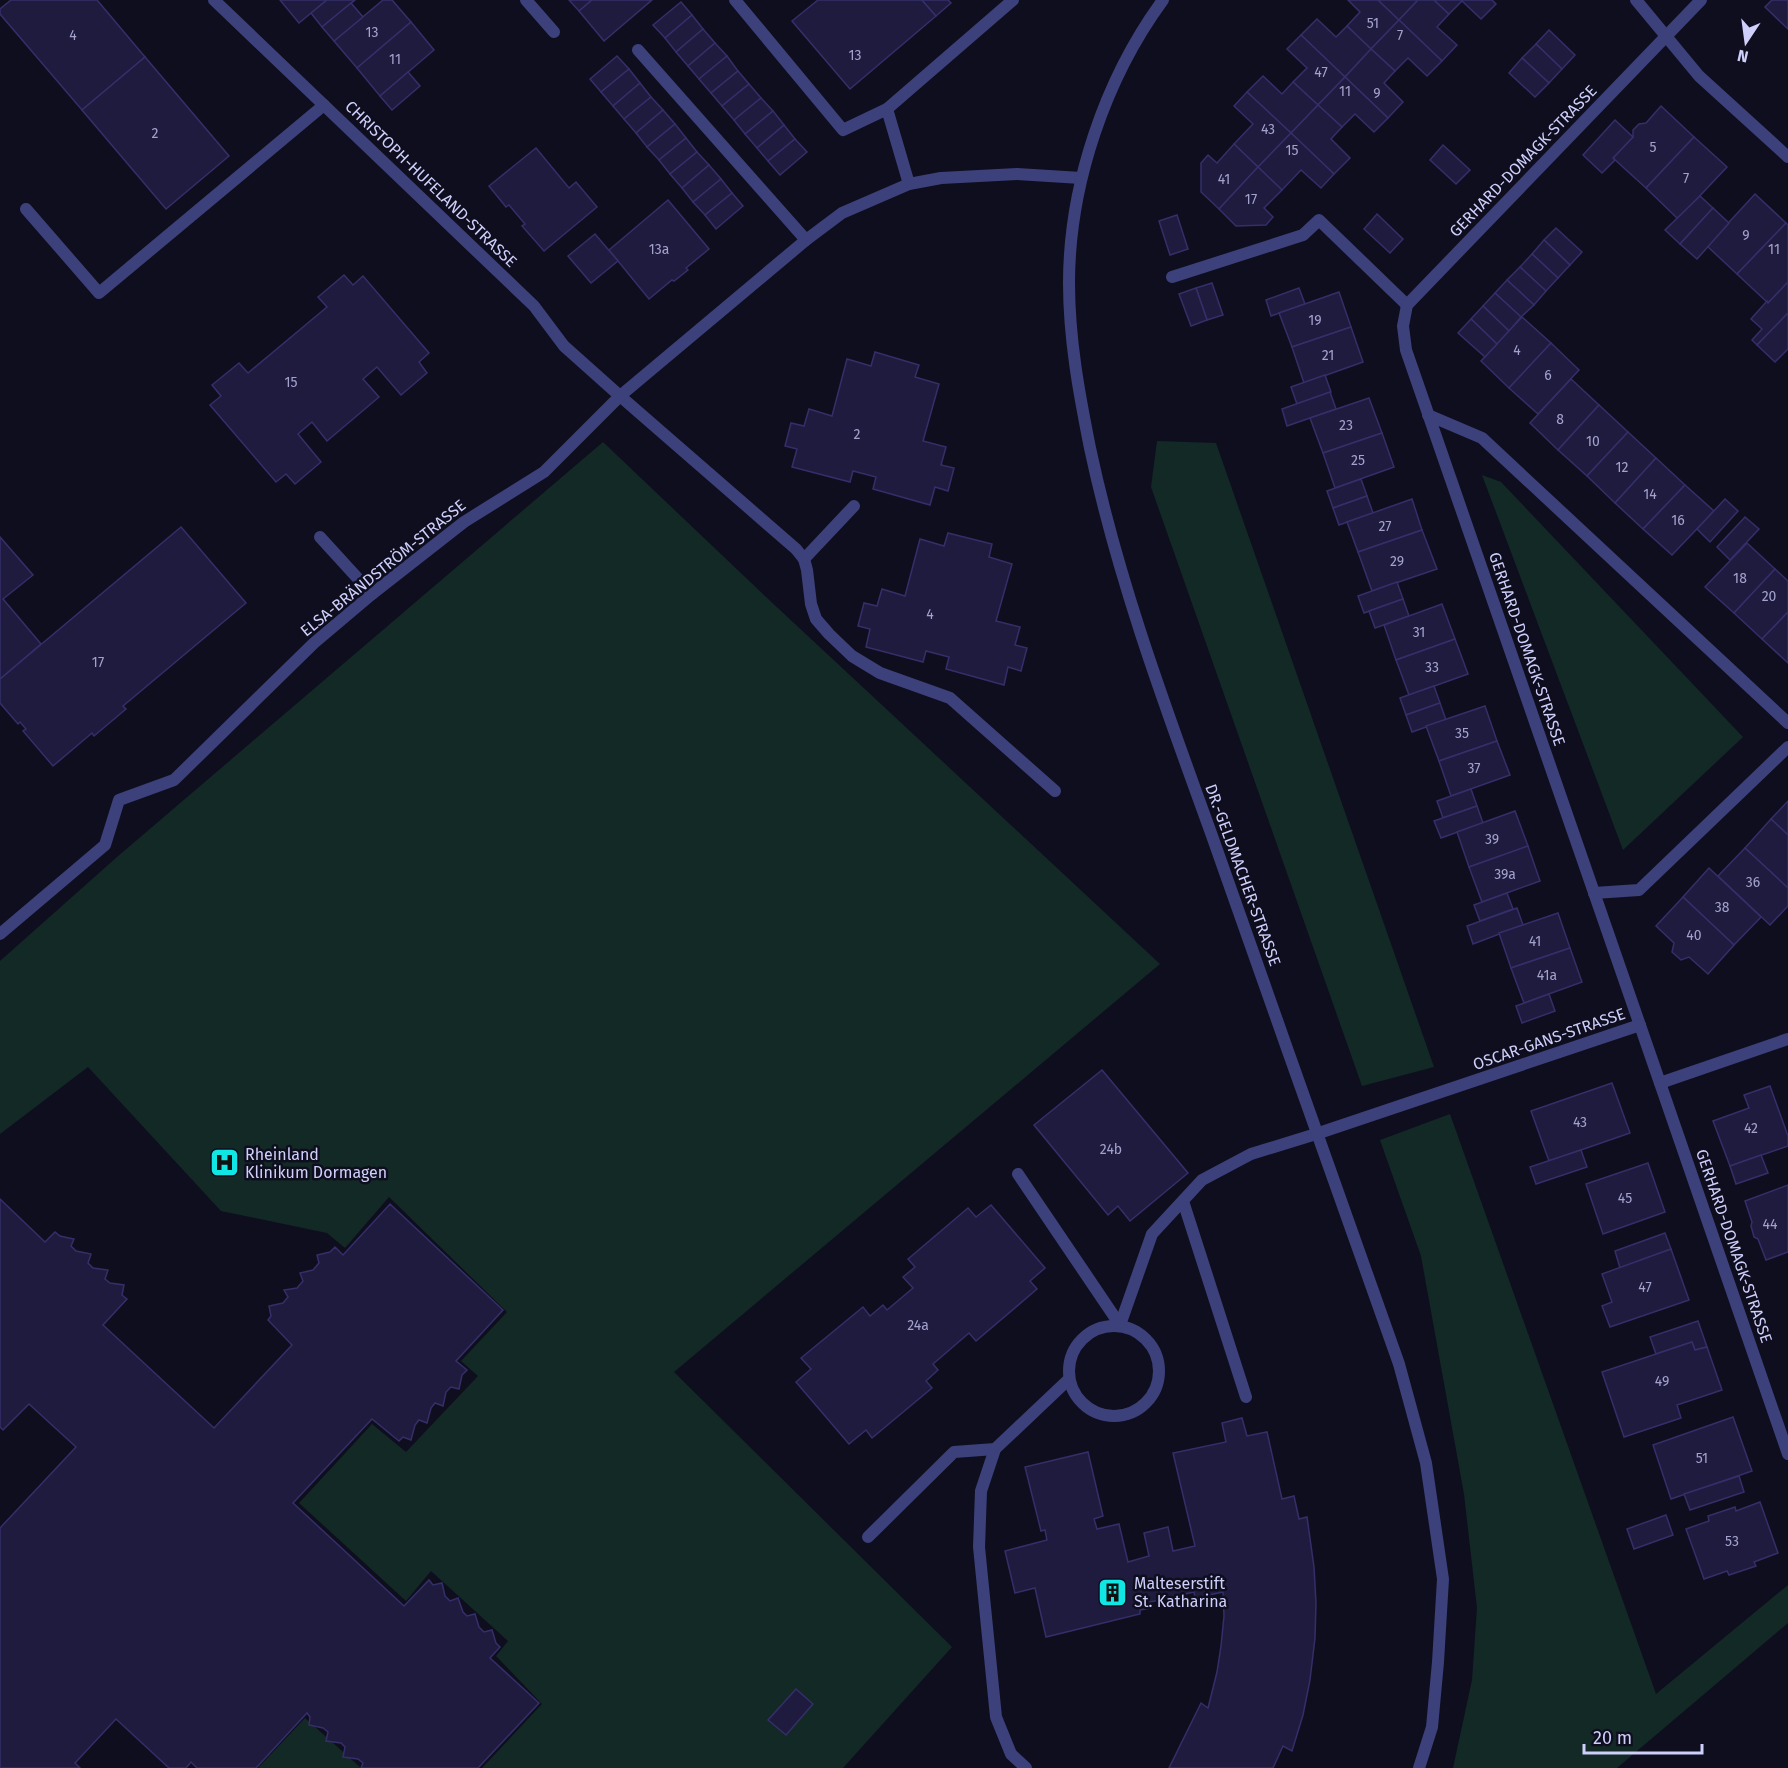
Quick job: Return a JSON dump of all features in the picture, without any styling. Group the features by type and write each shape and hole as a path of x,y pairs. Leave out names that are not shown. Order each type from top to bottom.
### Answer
{"street":[{"name":"CHRISTOPH-HUFELAND-STRASSE","path":"214,0 534,306 564,346 796,549 804,559"},
{"path":"526,0 554,32"},
{"path":"735,0 843,130 887,109 1012,0"},
{"name":"DR.-GELDMACHER-STRASSE","path":"1163,0 1127,58 1104,106 1082,178 1071,236 1069,282 1070,329 1080,400 1103,508 1144,645 1399,1364 1426,1463 1443,1579 1432,1727 1419,1768"},
{"path":"1636,0 1699,76 1788,157"},
{"name":"GERHARD-DOMAGK-STRASSE","path":"1640,1026 1428,415 1406,350 1403,326 1407,305 1701,0"},
{"path":"638,50 806,240"},
{"path":"26,209 99,293 324,105"},
{"path":"887,109 909,184"},
{"name":"ELSA-BRÄNDSTRÖM-STRASSE","path":"0,934 105,845 119,800 174,780 314,643 464,522 544,472 620,396 806,240 842,213 909,184 941,178 1017,174 1082,178"},
{"path":"1172,277 1303,235 1319,220 1407,305"},
{"path":"1428,415 1482,438 1788,723"},
{"path":"854,507 804,559 811,604 816,619 852,656 880,673 950,698 1055,791"},
{"path":"320,537 372,594"},
{"path":"1594,893 1639,890 1788,747"},
{"name":"OSCAR-GANS-STRASSE","path":"1120,1325 1152,1234 1202,1180 1251,1155 1640,1026 1660,1083"},
{"path":"1660,1083 1788,1039"},
{"name":"GERHARD-DOMAGK-STRASSE","path":"1660,1083 1788,1454"},
{"path":"1018,1174 1120,1325 1146,1337 1160,1362 1156,1390 1143,1404 1136,1411 1108,1416 1082,1404 1068,1379 1072,1350 1092,1330 1120,1325"},
{"path":"1183,1201 1246,1396"},
{"path":"1026,1768 1011,1754 996,1717 979,1547 981,1491 995,1449 1068,1379"},
{"path":"868,1537 954,1452 995,1449"}],"green space":[{"path":"1157,441 1216,443 1434,1067 1362,1086 1151,487"},
{"path":"603,442 1160,964 674,1372 952,1647 843,1768 482,1768 542,1704 496,1656 508,1641 431,1571 406,1601 299,1503 372,1424 406,1452 478,1376 461,1361 507,1312 389,1197 345,1248 327,1233 221,1211 88,1067 0,1134 0,961 117,857"},
{"path":"1482,475 1501,482 1743,737 1623,850"},
{"path":"1450,1114 1656,1694 1788,1585 1788,1623 1617,1768 1453,1768 1472,1680 1477,1608 1464,1494 1421,1256 1380,1140"},
{"path":"305,1718 361,1768 258,1768"}],"building":[{"path":"11,0 97,0 145,57 82,110 0,14 0,9"},
{"path":"280,0 327,0 299,23"},
{"path":"327,0 355,0 322,27 311,13"},
{"path":"383,0 392,0 411,22 357,68 334,41"},
{"path":"569,0 592,0 579,11"},
{"path":"592,0 652,0 604,41 579,11"},
{"path":"818,0 922,0 936,16 850,89 792,21"},
{"path":"922,0 948,0 951,3 936,16"},
{"path":"1348,0 1378,0 1399,20 1371,49 1347,26 1360,12"},
{"path":"1378,0 1418,0 1399,20"},
{"path":"1418,0 1434,0 1449,14 1437,27 1457,45 1442,61 1399,20"},
{"path":"1434,0 1492,0 1496,4 1481,19 1462,1 1449,14"},
{"path":"1772,0 1788,0 1788,29 1765,7"},
{"path":"681,2 692,15 665,38 653,25"},
{"path":"351,3 363,17 334,41 322,27"},
{"path":"692,15 703,29 676,52 665,38"},
{"path":"1317,19 1336,37 1347,26 1371,49 1345,77 1301,35"},
{"path":"1399,20 1442,61 1427,76 1408,58 1395,71 1371,49"},
{"path":"411,22 434,50 380,96 357,68"},
{"path":"703,29 715,43 688,66 676,52"},
{"path":"1549,30 1575,55 1562,69 1536,44"},
{"path":"1301,35 1345,77 1318,105 1293,82 1307,68 1287,49"},
{"path":"715,43 727,56 699,79 688,66"},
{"path":"1536,44 1562,69 1549,83 1522,58"},
{"path":"1371,49 1395,71 1384,83 1403,102 1388,118 1345,77"},
{"path":"617,56 629,69 601,92 590,79"},
{"path":"727,56 738,71 711,93 699,79"},
{"path":"145,57 229,156 166,209 82,110"},
{"path":"1522,58 1549,83 1535,97 1509,73"},
{"path":"629,69 640,83 613,106 601,92"},
{"path":"738,71 749,84 722,106 711,93"},
{"path":"408,72 420,86 392,110 380,96"},
{"path":"1263,76 1282,94 1293,82 1318,105 1291,133 1247,92"},
{"path":"1345,77 1388,118 1374,132 1355,114 1342,127 1318,105"},
{"path":"640,83 651,97 624,119 613,106"},
{"path":"749,84 761,98 734,120 722,106"},
{"path":"1247,92 1291,133 1258,167 1234,144 1253,124 1234,106"},
{"path":"651,97 663,110 636,133 624,119"},
{"path":"761,98 773,111 745,134 734,120"},
{"path":"1318,105 1342,127 1331,139 1350,158 1334,174 1291,133"},
{"path":"1661,106 1694,137 1646,188 1613,158 1633,137 1633,130 1639,124 1646,123"},
{"path":"663,110 675,124 647,147 636,133"},
{"path":"773,111 784,125 757,148 745,134"},
{"path":"1615,120 1633,137 1602,173 1583,155"},
{"path":"675,124 686,138 659,160 647,147"},
{"path":"784,125 795,139 768,161 757,148"},
{"path":"1291,133 1334,174 1321,188 1301,170 1282,190 1258,167"},
{"path":"1694,137 1727,167 1678,219 1646,188"},
{"path":"686,138 697,152 670,174 659,160"},
{"path":"795,139 807,152 780,175 768,161"},
{"path":"1234,144 1258,167 1219,209 1201,192 1201,163 1208,155 1217,163"},
{"path":"1443,145 1470,170 1456,184 1430,160"},
{"path":"536,148 569,188 576,182 597,207 544,251 522,226 525,224 509,205 506,207 489,186"},
{"path":"697,152 709,165 682,188 670,174"},
{"path":"709,165 721,179 693,202 682,188"},
{"path":"1258,167 1282,190 1264,208 1273,217 1266,225 1236,226 1219,209"},
{"path":"721,179 732,193 705,215 693,202"},
{"path":"732,193 743,206 716,229 705,215"},
{"path":"1755,194 1786,223 1737,274 1707,246"},
{"path":"1700,196 1713,208 1680,244 1665,230"},
{"path":"668,200 709,249 686,268 688,270 649,299 609,250"},
{"path":"1713,208 1729,223 1697,259 1680,244"},
{"path":"1377,214 1403,239 1390,253 1364,229"},
{"path":"1177,215 1188,249 1170,255 1159,221"},
{"path":"1786,223 1788,225 1788,282 1768,303 1737,274"},
{"path":"1556,228 1582,252 1570,265 1544,240"},
{"path":"595,234 618,261 591,283 568,256"},
{"path":"1544,240 1570,265 1558,278 1532,254"},
{"path":"1532,254 1558,278 1546,291 1520,267"},
{"path":"1520,267 1546,291 1534,305 1507,280"},
{"path":"344,275 353,285 363,276 429,353 419,362 427,373 401,395 377,367 363,379 379,397 327,441 312,422 298,434 321,462 295,484 286,474 276,482 210,405 221,396 212,385 239,363 248,373 327,307 318,297"},
{"path":"1507,280 1534,305 1521,317 1495,293"},
{"path":"1788,282 1788,313 1757,345 1752,340 1762,329 1751,319"},
{"path":"1212,283 1223,315 1207,320 1196,288"},
{"path":"1196,288 1207,320 1191,326 1179,294"},
{"path":"1299,288 1305,304 1271,316 1266,300"},
{"path":"1339,292 1351,327 1292,347 1279,313"},
{"path":"1495,293 1521,317 1509,331 1483,306"},
{"path":"1483,306 1509,331 1497,344 1471,319"},
{"path":"1788,313 1788,349 1775,362 1757,345"},
{"path":"1522,317 1551,343 1509,388 1481,361"},
{"path":"1471,319 1497,344 1485,357 1458,333"},
{"path":"1351,327 1363,362 1304,383 1292,347"},
{"path":"1551,343 1579,370 1538,414 1509,388"},
{"path":"875,352 919,365 915,377 939,384 923,441 946,447 941,465 954,468 948,491 935,487 930,505 873,489 876,477 853,471 850,482 792,467 797,449 785,446 791,423 804,426 809,409 832,416 847,359 871,366"},
{"path":"1325,375 1331,392 1297,404 1291,387"},
{"path":"1571,379 1599,405 1558,450 1530,423"},
{"path":"1330,392 1336,409 1287,426 1282,409"},
{"path":"1369,398 1382,433 1323,453 1310,418"},
{"path":"1599,405 1628,432 1587,476 1558,450"},
{"path":"1628,432 1656,458 1615,503 1587,476"},
{"path":"1382,433 1394,467 1335,488 1323,453"},
{"path":"1656,458 1685,485 1643,529 1615,503"},
{"path":"1361,479 1367,496 1333,508 1327,491"},
{"path":"1685,485 1714,511 1672,555 1643,529"},
{"path":"1367,496 1373,513 1339,525 1333,508"},
{"path":"1412,499 1422,530 1358,552 1347,522"},
{"path":"1725,499 1738,511 1710,542 1697,529"},
{"path":"1745,517 1759,529 1730,560 1717,547"},
{"path":"181,527 246,603 123,706 126,709 94,736 92,733 53,766 23,731 26,729 20,722 18,724 0,703 0,679"},
{"path":"1422,530 1437,569 1372,591 1358,552"},
{"path":"948,533 992,544 989,557 1012,564 996,621 1020,627 1015,645 1027,648 1021,671 1008,667 1004,685 946,669 949,657 926,651 923,662 866,647 870,629 858,626 864,603 877,606 882,589 905,596 920,539 944,546"},
{"path":"0,537 33,575 3,599 41,644 0,679"},
{"path":"1747,543 1775,569 1734,613 1705,587"},
{"path":"1775,569 1788,581 1788,612 1762,639 1734,613"},
{"path":"1397,582 1403,599 1364,613 1358,596"},
{"path":"1403,599 1409,616 1375,628 1369,611"},
{"path":"1442,604 1455,639 1396,660 1384,625"},
{"path":"1788,612 1788,663 1762,639"},
{"path":"1455,639 1468,674 1409,695 1396,660"},
{"path":"1434,686 1440,703 1406,715 1400,698"},
{"path":"1440,703 1446,720 1412,732 1406,715"},
{"path":"1485,706 1497,741 1439,761 1426,726"},
{"path":"1497,741 1510,775 1451,796 1439,761"},
{"path":"1471,789 1477,806 1443,818 1437,801"},
{"path":"1788,801 1788,835 1771,819"},
{"path":"1477,806 1483,823 1441,838 1434,821"},
{"path":"1515,811 1528,846 1469,867 1457,832"},
{"path":"1771,819 1788,835 1788,888 1745,848"},
{"path":"1528,846 1540,881 1482,902 1469,867"},
{"path":"1745,848 1788,888 1788,906 1770,925 1718,876"},
{"path":"1709,868 1761,917 1734,945 1683,897"},
{"path":"1507,893 1513,909 1480,921 1474,905"},
{"path":"1683,897 1734,945 1708,974 1689,957 1681,960 1672,952 1674,943 1656,926"},
{"path":"1517,908 1523,925 1473,944 1467,926"},
{"path":"1558,913 1570,948 1511,968 1499,933"},
{"path":"1570,948 1582,982 1524,1003 1511,968"},
{"path":"1549,994 1555,1011 1522,1023 1516,1006"},
{"path":"1102,1070 1188,1173 1130,1221 1118,1206 1108,1215 1034,1125"},
{"path":"1612,1083 1630,1133 1549,1161 1531,1111"},
{"path":"1770,1086 1788,1136 1788,1146 1730,1166 1713,1121 1749,1108 1744,1095"},
{"path":"1581,1150 1587,1167 1536,1184 1530,1167"},
{"path":"1761,1155 1768,1173 1736,1184 1730,1166"},
{"path":"1648,1163 1665,1212 1603,1234 1586,1184"},
{"path":"1788,1185 1788,1252 1766,1260 1758,1239 1754,1237 1745,1201"},
{"path":"0,1199 45,1242 55,1232 60,1236 74,1239 71,1246 76,1251 91,1254 88,1263 93,1268 108,1270 105,1279 110,1283 124,1285 122,1295 127,1299 103,1325 214,1428 292,1345 268,1320 271,1316 269,1306 283,1303 288,1297 284,1290 297,1288 303,1281 300,1273 313,1270 319,1263 317,1255 330,1252 335,1247 343,1255 390,1204 503,1310 456,1361 467,1370 462,1375 459,1389 451,1387 446,1392 443,1406 435,1403 431,1408 427,1423 419,1420 415,1425 411,1440 403,1437 399,1441 372,1419 293,1503 404,1606 429,1580 433,1585 442,1583 445,1596 450,1601 458,1598 463,1612 467,1616 475,1614 479,1627 484,1632 492,1630 496,1643 500,1647 490,1658 539,1703 478,1768 361,1768 363,1763 358,1759 343,1757 345,1747 341,1743 326,1741 328,1732 323,1728 309,1725 310,1717 307,1713 256,1768 197,1768 191,1762 186,1768 169,1768 116,1719 75,1763 80,1768 0,1768 0,1528 76,1447 29,1404 3,1430 0,1427"},
{"path":"991,1205 1045,1268 1030,1281 1037,1289 976,1341 969,1333 933,1364 938,1370 926,1381 932,1388 872,1438 866,1430 849,1444 796,1382 811,1369 801,1358 863,1307 870,1316 883,1305 887,1310 913,1288 903,1277 915,1267 908,1259 968,1208 976,1217"},
{"path":"1665,1233 1671,1249 1620,1268 1615,1251"},
{"path":"1671,1249 1689,1300 1610,1327 1602,1306 1612,1302 1602,1274"},
{"path":"1698,1321 1707,1347 1695,1350 1692,1342 1656,1354 1650,1337"},
{"path":"1692,1342 1695,1350 1707,1347 1722,1390 1677,1405 1681,1418 1624,1437 1602,1372"},
{"path":"1733,1417 1752,1471 1671,1499 1653,1445"},
{"name":"Malteserstift St. Katharina","path":"1242,1418 1247,1436 1267,1432 1282,1499 1294,1496 1299,1519 1307,1517 1316,1603 1315,1638 1303,1715 1292,1751 1283,1746 1273,1768 1169,1768 1201,1703 1208,1708 1221,1646 1224,1616 1223,1592 1195,1598 1194,1592 1150,1602 1152,1608 1140,1610 1140,1614 1046,1637 1035,1588 1015,1593 1005,1551 1047,1540 1045,1530 1041,1531 1025,1467 1088,1452 1103,1516 1094,1519 1097,1529 1119,1524 1128,1562 1149,1556 1144,1533 1168,1527 1173,1551 1195,1546 1173,1453 1226,1442 1222,1423"},
{"path":"1739,1476 1744,1492 1690,1510 1684,1494"},
{"path":"1760,1502 1778,1553 1754,1562 1756,1566 1729,1575 1727,1571 1704,1579 1686,1529 1709,1521 1708,1516 1735,1507 1736,1511"},
{"path":"1666,1515 1673,1535 1634,1549 1627,1529"},
{"path":"796,1689 813,1704 786,1735 768,1720"}],"place":[{"name":"Rheinland Klinikum Dormagen","path":"224,1163"},
{"name":"Malteserstift St. Katharina","path":"1113,1592"}]}
